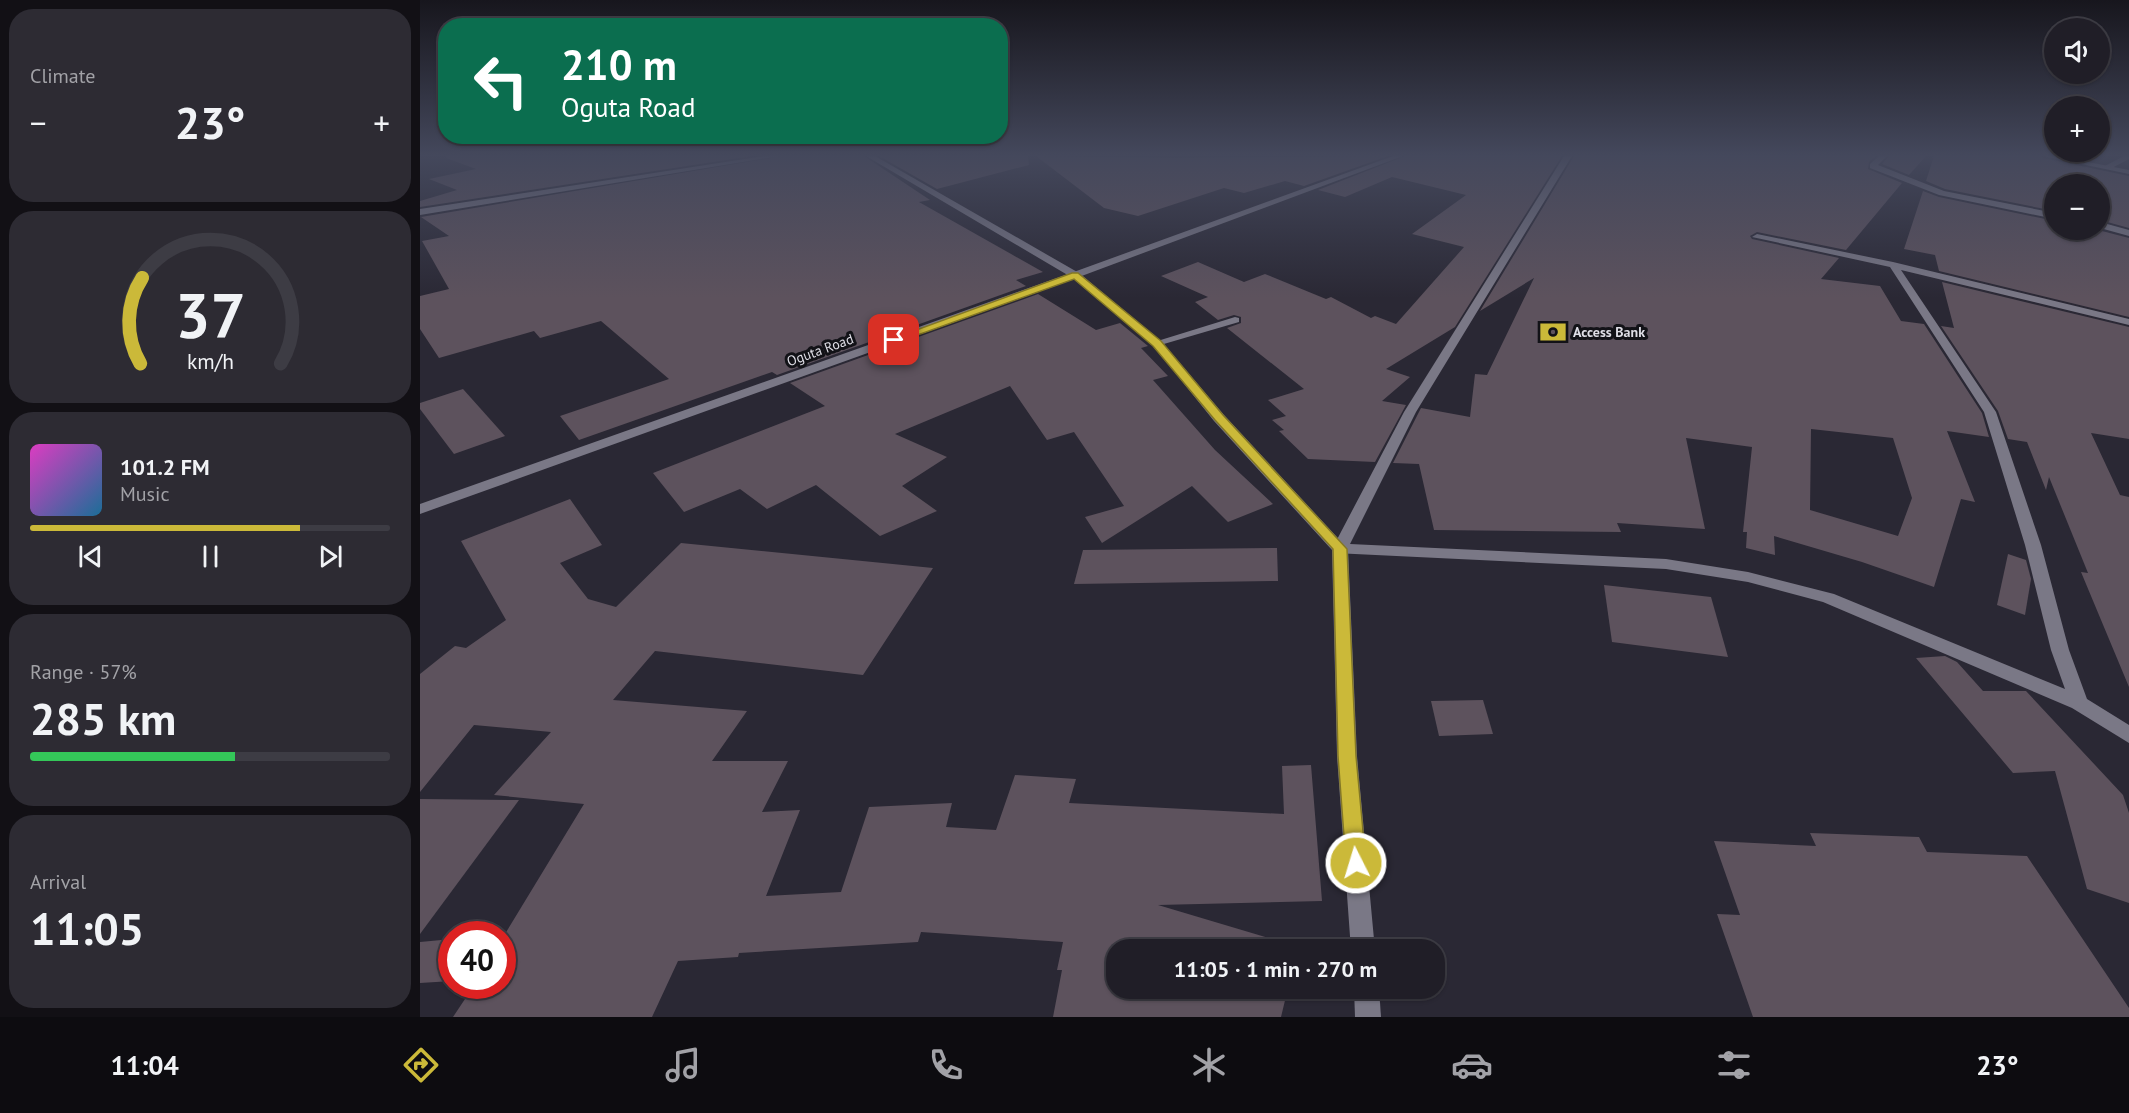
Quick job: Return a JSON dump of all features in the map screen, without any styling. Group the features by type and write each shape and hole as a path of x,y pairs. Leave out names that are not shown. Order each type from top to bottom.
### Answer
{"street":[{"path":"420,212 474,203"},
{"path":"952,203 1075,275 1157,343 1219,418 1340,549 1666,564 1748,577 1828,598 2079,703 2129,735"},
{"name":"Oguta Road","path":"420,509 1270,203"},
{"path":"1362,939 1347,756 1340,549 1410,412 1539,203"},
{"path":"1998,203 2044,214"},
{"path":"2110,228 2129,233"},
{"path":"1757,237 1893,266 2129,322"},
{"path":"1893,266 1990,412 2033,545 2061,650 2079,703"},
{"path":"1157,343 1235,320"},
{"path":"1367,999 1368,1017"}],"building":[{"path":"420,203 443,203 420,207"},
{"path":"501,203 922,203 1043,272 1016,280 1026,286 777,375 772,372 579,440 560,416 669,379 601,321 540,338 534,331 439,358 420,329 420,296 449,289 422,241 449,236 421,217"},
{"path":"1098,203 1177,203 1138,216 1104,208"},
{"path":"1454,203 1532,203 1455,327 1386,369 1410,377 1382,401 1406,405 1375,462 1308,459 1279,431 1284,430 1272,420 1286,416 1268,400 1304,389 1227,328 1241,323 1241,317 1234,315 1218,320 1195,302 1208,297 1161,276 1198,262 1244,282 1265,274 1326,299 1331,297 1371,318 1375,316 1396,324 1464,247 1412,234"},
{"path":"1545,203 1885,203 1846,250 1757,232 1750,236 1752,239 1839,258 1821,279 1880,286 1901,321 1924,324 1982,413 1989,437 1947,431 1975,502 1961,499 1934,587 1862,562 1774,536 1775,555 1746,548 1747,532 1743,532 1752,447 1686,438 1705,529 1617,523 1621,532 1434,530 1419,464 1393,463 1421,408 1470,417 1475,374 1487,375 1534,278 1480,311","holes":["1811,429 1893,438 1912,498 1898,536 1810,510"]},
{"path":"1919,203 1970,203 2044,219 2044,240 2110,240 2110,233 2129,238 2129,317 1939,271 1935,255 1904,249"},
{"path":"2017,203 2044,203 2044,209"},
{"path":"2110,203 2129,203 2129,228 2110,223"},
{"path":"1942,282 2129,327 2129,439 2091,433 2120,495 2129,497 2129,687 2081,572 2088,573 2049,477 2046,490 2027,442 2008,439 1998,411 1941,326 1954,328"},
{"path":"1038,294 1096,330 1120,323 1148,346 1141,348 1168,376 1153,380 1215,450 1273,504 1228,522 1192,486 1102,543 1085,517 1124,506 1074,432 1047,440 1010,386 895,434 947,457 902,486 937,511 880,536 816,485 767,509 740,489 684,512 653,473 825,406 790,383"},
{"path":"463,389 505,436 454,454 420,409 420,403"},
{"path":"570,499 602,545 560,563 588,599 616,607 681,543 933,568 863,675 655,651 613,700 747,711 712,761 788,761 762,812 800,810 766,896 841,892 869,807 952,803 946,827 996,830 1015,775 1076,779 1069,803 1284,814 1282,766 1311,765 1322,901 1158,905 1272,939 1106,939 1106,999 1285,999 1281,1017 1053,1017 1062,970 1057,970 1063,942 921,932 918,942 739,953 738,957 678,961 652,1017 453,1017 465,999 516,999 516,921 513,921 584,804 494,795 551,732 474,725 420,792 420,674 455,646 466,648 506,620 461,541"},
{"path":"1277,548 1278,581 1074,584 1083,550"},
{"path":"2008,554 2026,560 2031,579 2025,615 1997,605"},
{"path":"1604,585 1711,597 1728,657 1612,642"},
{"path":"1945,656 1957,662 1983,691 2026,691 2123,795 2129,813 2129,903 2087,889 2055,771 2013,773 1916,658"},
{"path":"1483,700 1493,734 1439,736 1431,701"},
{"path":"420,799 519,800 420,934"},
{"path":"1810,833 1919,837 1927,852 2027,856 2129,1008 2129,1017 1753,1017 1717,914 1740,915 1714,841 1816,846"},
{"path":"438,940 438,982 420,983 420,942"}],"place":[{"name":"Access Bank","path":"1553,332"}],"route":[{"path":"894,340 1075,275 1157,343 1219,418 1340,549 1347,756 1356,863"}]}
